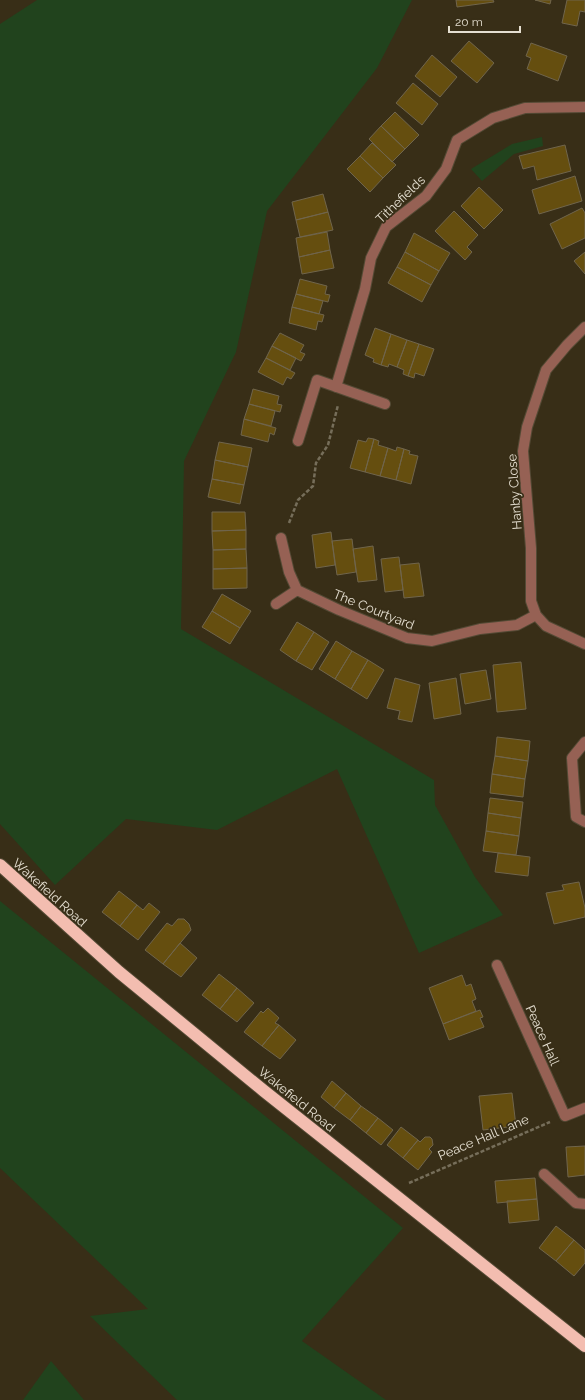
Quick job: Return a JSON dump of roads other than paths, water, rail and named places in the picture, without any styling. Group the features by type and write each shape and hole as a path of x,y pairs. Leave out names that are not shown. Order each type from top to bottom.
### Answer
{"highway":[{"name":"Wakefield Road","path":"0,866 119,972 258,1086 585,1346"}],"street":[{"name":"Tithefields","path":"340,388 365,289 371,258 386,227 426,196 446,169 457,140 472,129 493,118 525,108 585,107"},
{"name":"Hanby Close","path":"536,615 531,601 531,548 523,451 527,426 546,370 567,345 585,327"},
{"path":"298,441 317,380 385,404"},
{"path":"276,604 297,590 289,572 281,538"},
{"name":"The Courtyard","path":"297,590 339,610 407,638 432,641 480,629 518,625 536,615"},
{"path":"536,615 546,626 585,644"},
{"path":"585,742 572,758 576,817 585,822"},
{"name":"Peace Hall","path":"497,965 565,1116 585,1108"},
{"path":"544,1174 576,1203 585,1204"}]}
